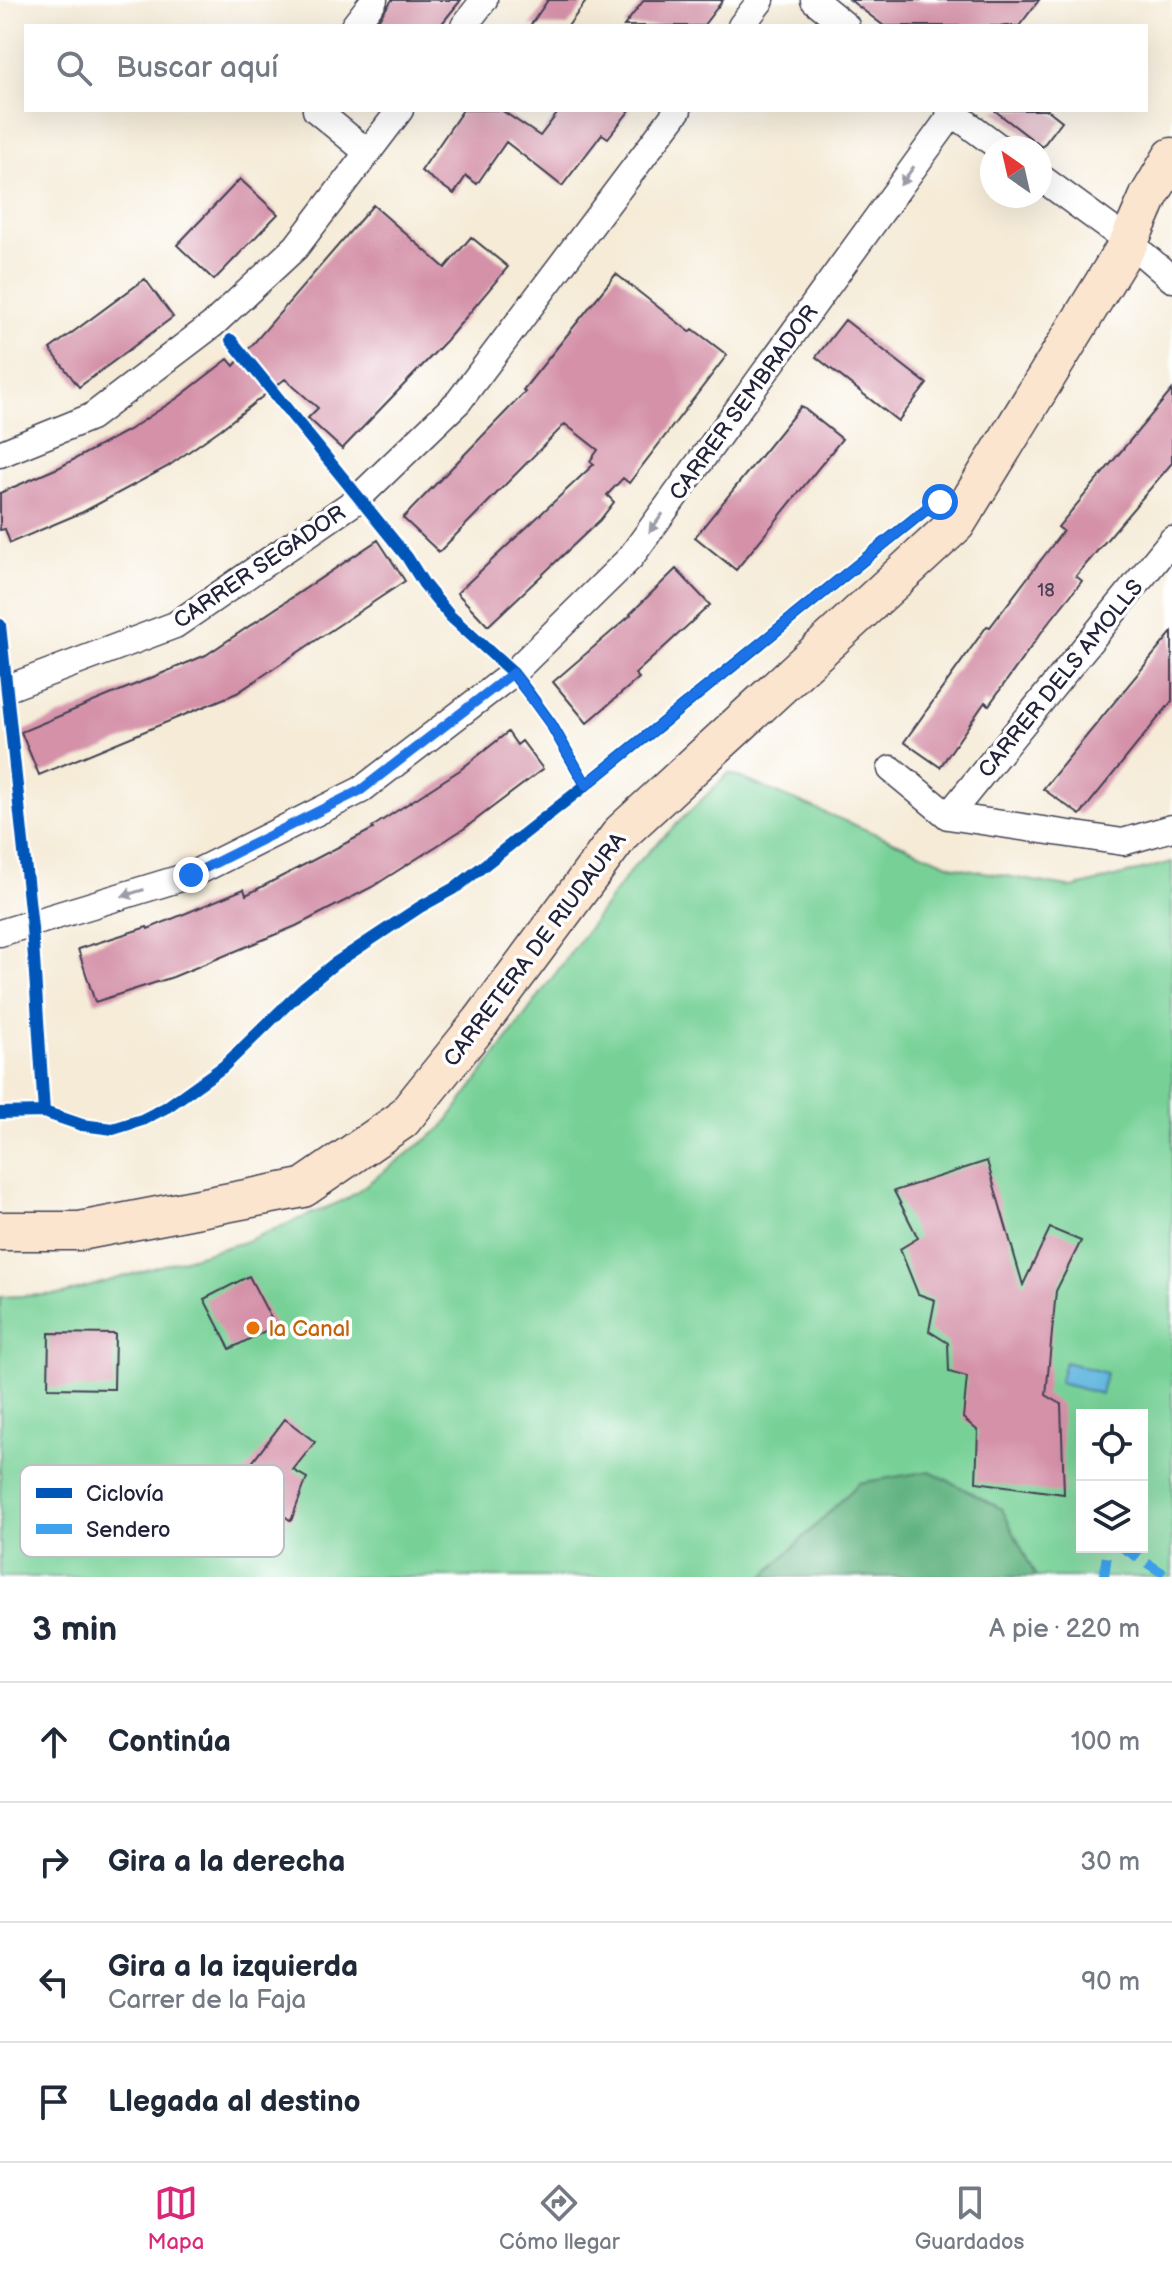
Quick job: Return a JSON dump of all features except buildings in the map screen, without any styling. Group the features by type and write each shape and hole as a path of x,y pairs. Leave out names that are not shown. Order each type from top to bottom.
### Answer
{"street":[{"path":"356,24 374,0"},
{"path":"466,24 484,0"},
{"path":"743,24 761,0"},
{"path":"814,0 844,24"},
{"path":"318,112 367,152"},
{"path":"0,454 91,417 212,325 296,247 398,112"},
{"name":"CARRER SEGADOR","path":"0,691 175,625 354,502 459,401 676,112"},
{"path":"951,112 984,136"},
{"name":"CARRER SEMBRADOR","path":"0,933 191,875 361,790 513,673 630,558 951,112"},
{"name":"CARRETERA DE RIUDAURA","path":"0,1231 80,1231 303,1188 402,1120 481,1022 622,832 956,524 1129,242 1149,196 1172,157"},
{"path":"1052,186 1129,242 1172,279"},
{"name":"CARRETERA DE RIUDAURA","path":"1129,242 1143,231 1172,194"},
{"name":"CARRER DELS AMOLLS","path":"948,816 1172,540"},
{"path":"891,769 948,816 1123,842 1172,828"}],"green space":[{"path":"729,773 956,867 1073,888 1172,862 1172,1577 0,1577 0,1297 63,1294 244,1242 347,1199 443,1127 635,865"},
{"path":"930,1471 1002,1509 1036,1577 763,1577 859,1483"}],"water":[{"path":"1065,1362 1106,1373 1101,1394 1059,1383"}],"marked path":[{"path":"1104,1577 1107,1553"},
{"path":"1131,1553 1169,1577"}],"cycle path":[{"path":"231,340 407,557 450,616 513,673 551,724 586,785"},
{"path":"0,1113 44,1112 82,1125 113,1129 142,1120 167,1107 223,1067 302,990 334,964 420,907 458,886 929,507 949,500"},
{"path":"0,625 32,928 44,1112"}],"place":[{"name":"la Canal","path":"253,1328"}],"route":[{"path":"191,875 361,790 513,673 551,724 586,785 929,507 940,502"}]}
